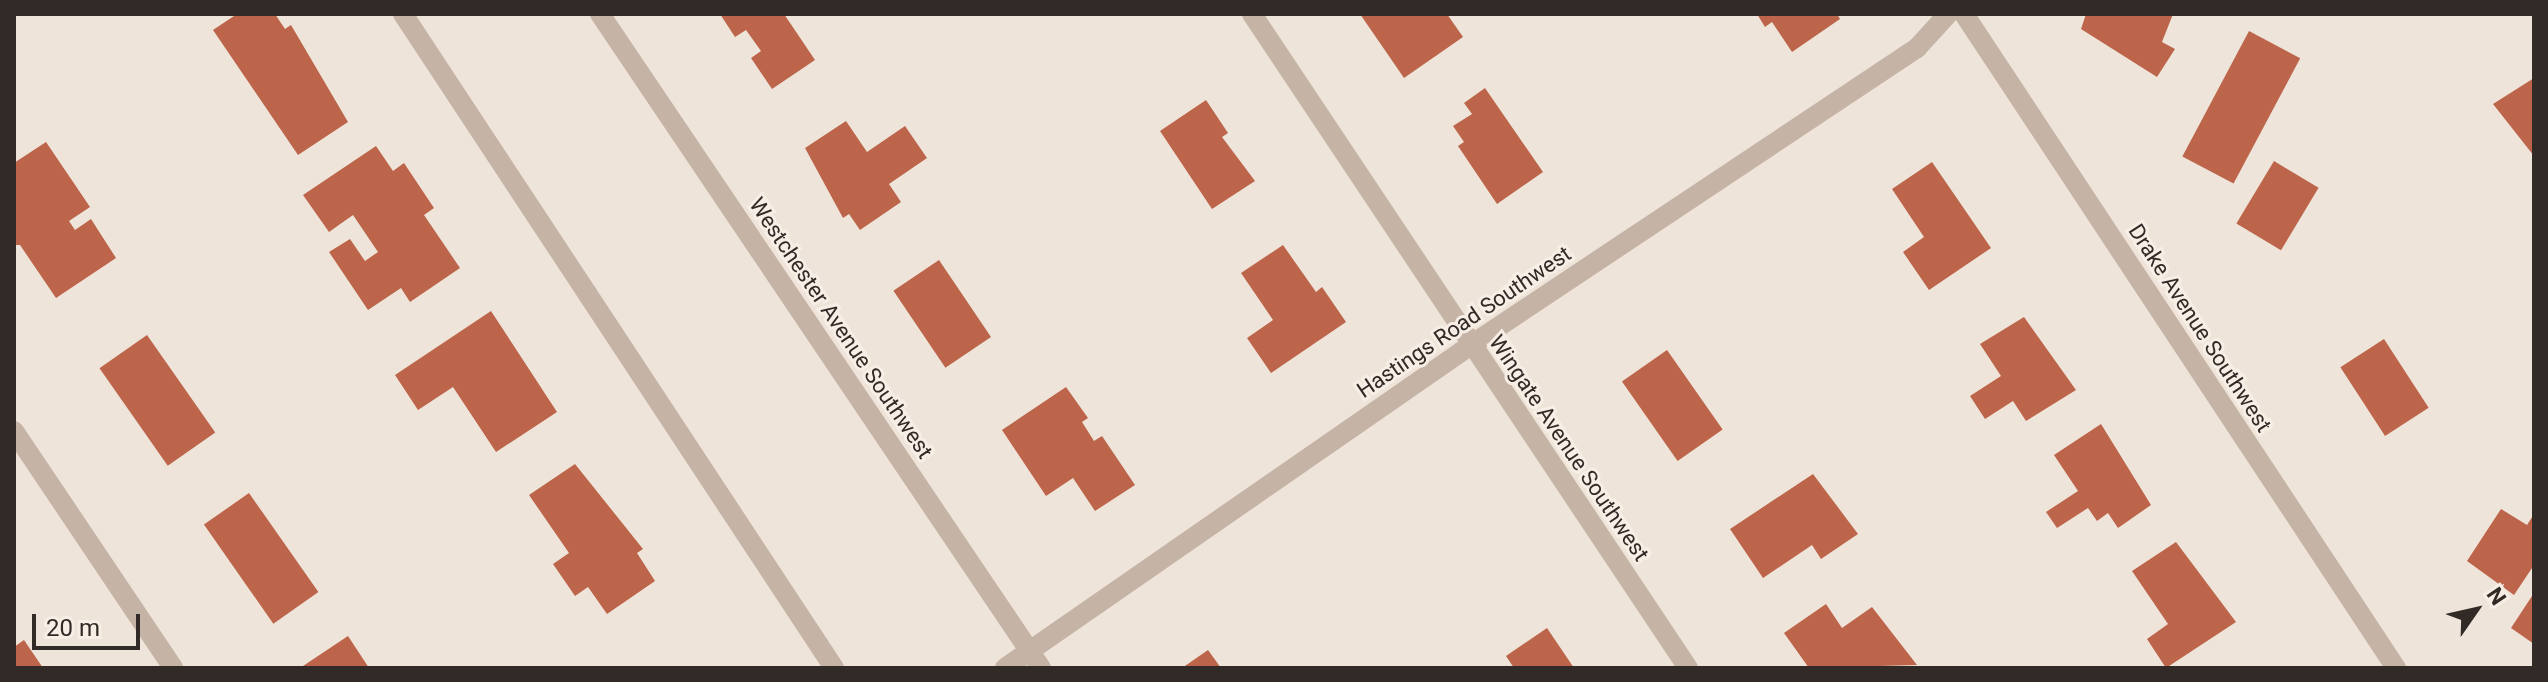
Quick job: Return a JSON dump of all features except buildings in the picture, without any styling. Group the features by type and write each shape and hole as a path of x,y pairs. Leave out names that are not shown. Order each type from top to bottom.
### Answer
{"street":[{"path":"403,14 834,668"},
{"name":"Westchester Avenue Southwest","path":"600,14 1035,659"},
{"name":"Wingate Avenue Southwest","path":"1252,14 1688,668"},
{"name":"Hastings Road Southwest","path":"1005,668 1035,659 1471,345 1917,48 1948,14"},
{"name":"Drake Avenue Southwest","path":"1964,14 2396,668"},
{"path":"14,431 173,668"}]}
